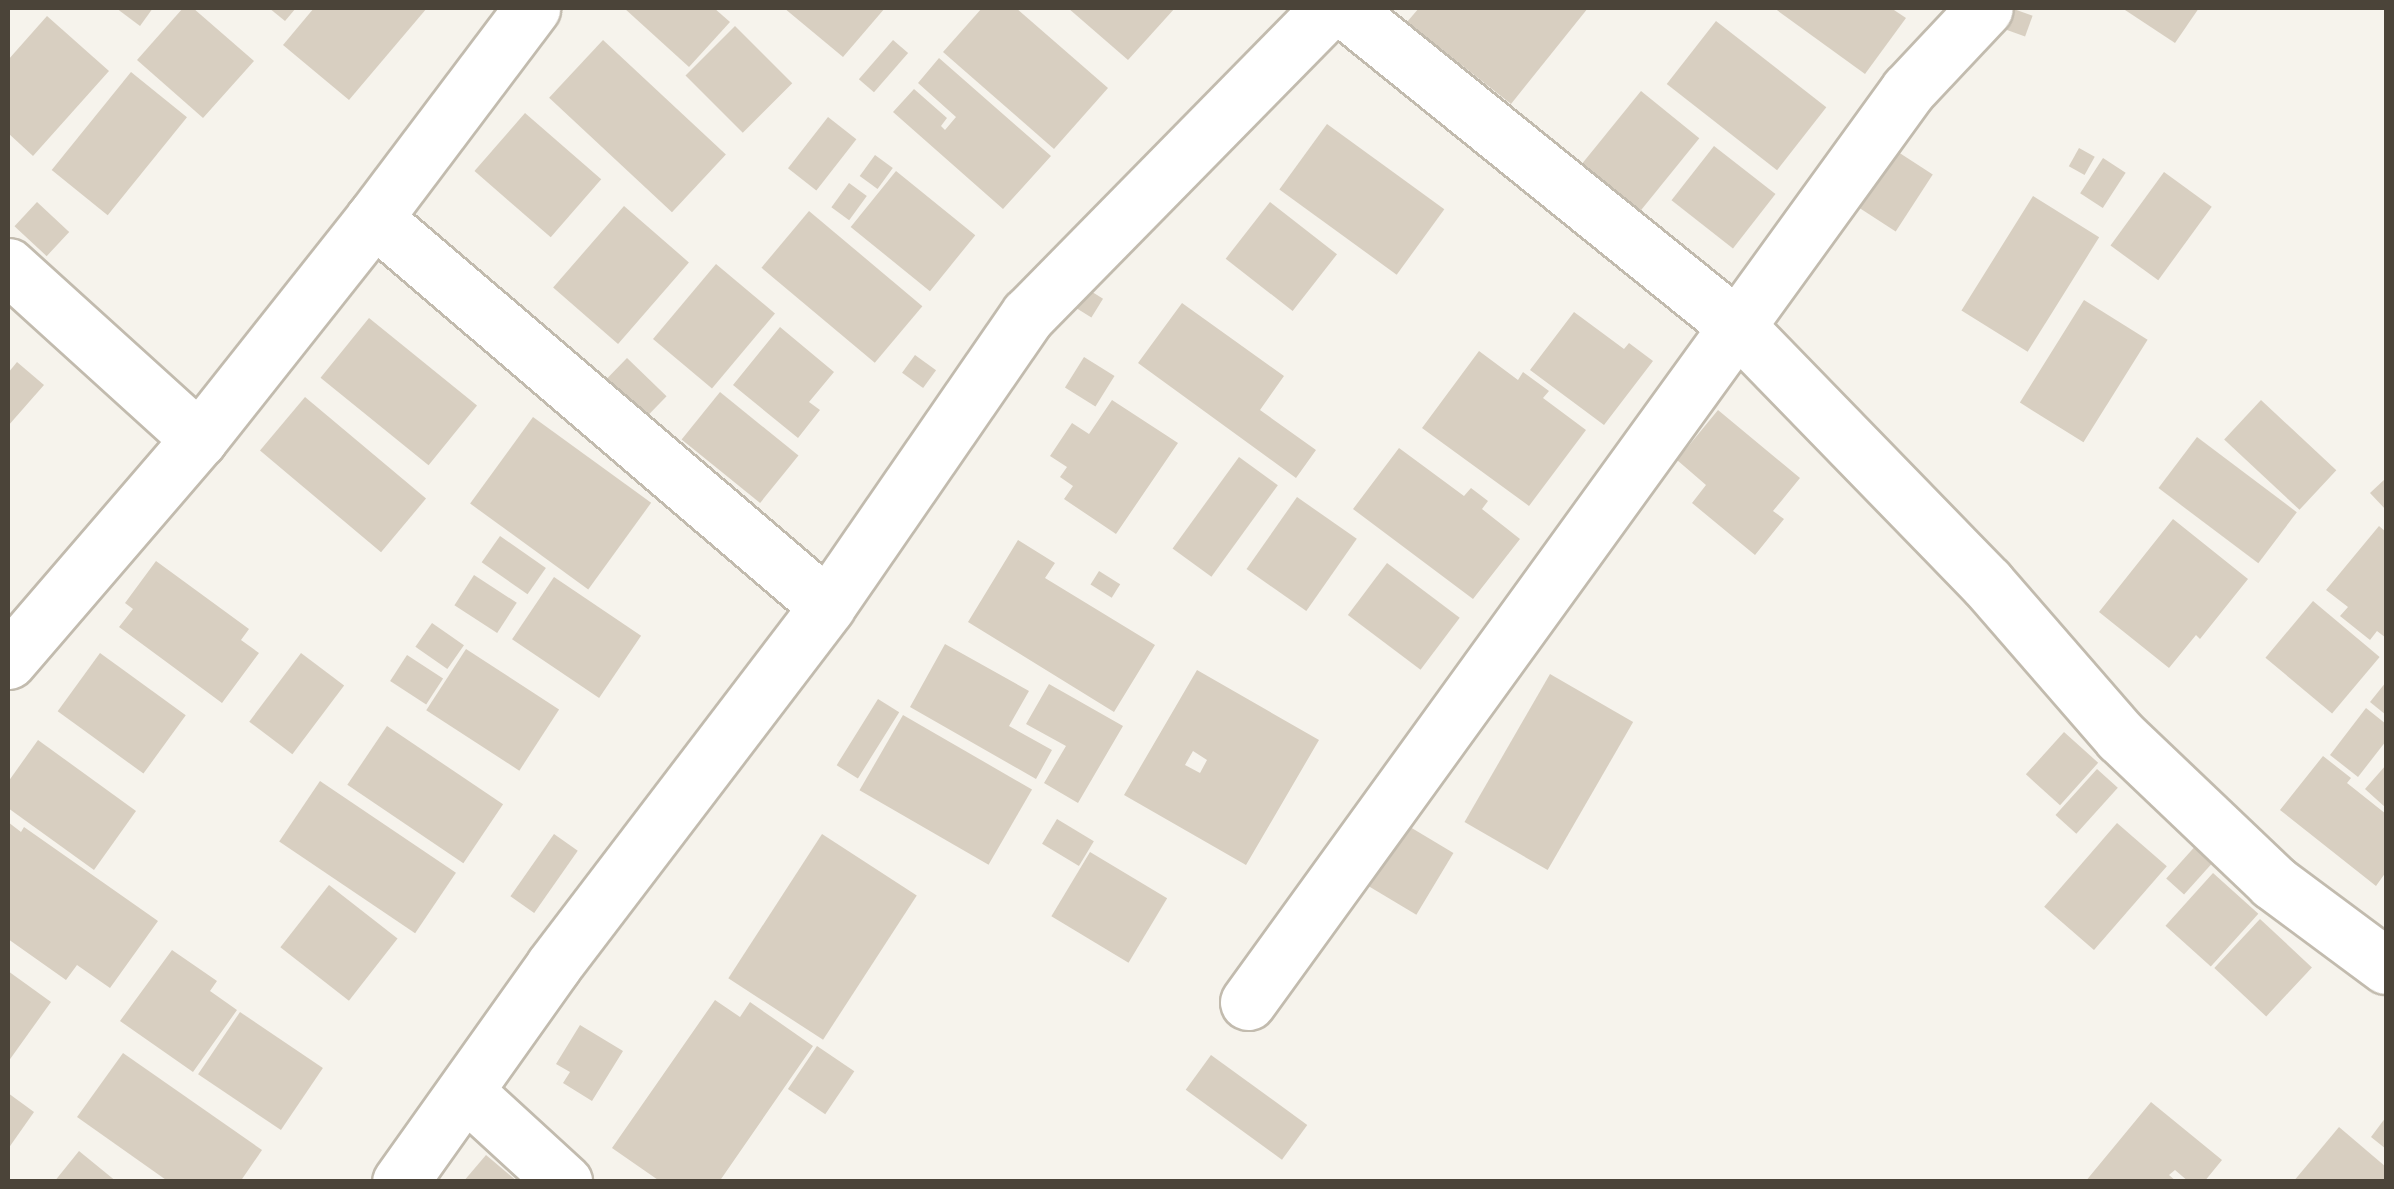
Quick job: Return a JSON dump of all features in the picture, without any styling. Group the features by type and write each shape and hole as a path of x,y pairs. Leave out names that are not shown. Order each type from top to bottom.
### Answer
{"street":[{"path":"8,662 199,439 374,218 532,8"},
{"path":"400,1182 467,1094 554,966 827,606 1028,315 1330,8"},
{"path":"1342,8 1739,328 1987,582 2121,737 2273,882 2378,942"},
{"path":"1248,1002 1908,90 1986,8"},
{"path":"374,218 827,606"},
{"path":"8,266 199,439"},
{"path":"467,1094 564,1182"}],"building":[{"path":"116,8 153,8 140,26"},
{"path":"183,8 193,8 254,61 203,118 137,60"},
{"path":"269,8 296,8 285,21"},
{"path":"314,8 427,8 349,100 283,45"},
{"path":"624,8 714,8 730,22 689,67"},
{"path":"784,8 885,8 843,57"},
{"path":"982,8 1016,8 1108,88 1054,149 943,52"},
{"path":"1068,8 1175,8 1128,60"},
{"path":"1419,8 1588,8 1511,104 1407,22"},
{"path":"1774,8 1891,8 1906,18 1865,74"},
{"path":"2011,8 2033,16 2025,37 2003,29"},
{"path":"2122,8 2199,8 2175,43"},
{"path":"47,16 109,71 33,156 8,133 8,60"},
{"path":"1716,21 1826,107 1777,170 1667,84"},
{"path":"735,26 792,83 743,133 686,75"},
{"path":"603,40 726,155 672,212 549,98"},
{"path":"893,40 908,53 874,92 859,79"},
{"path":"939,58 1051,156 1003,209 893,112 914,89 947,118 941,126 945,130 956,117 918,83"},
{"path":"131,72 187,117 108,215 52,170"},
{"path":"1641,91 1699,138 1640,211 1582,164"},
{"path":"525,113 601,179 551,237 474,171"},
{"path":"828,117 856,139 816,190 788,168"},
{"path":"1327,124 1444,209 1397,275 1279,190"},
{"path":"1714,146 1775,194 1733,248 1672,200"},
{"path":"2079,148 2095,157 2085,175 2069,166"},
{"path":"1895,150 1933,175 1896,232 1858,207"},
{"path":"875,155 893,168 878,189 860,176"},
{"path":"2103,158 2126,173 2103,208 2080,193"},
{"path":"896,171 975,235 930,291 851,227"},
{"path":"2164,172 2212,207 2158,280 2111,246"},
{"path":"849,183 867,196 849,220 831,207"},
{"path":"2033,196 2099,237 2028,352 1961,310"},
{"path":"37,202 69,232 47,256 14,226"},
{"path":"1270,202 1337,254 1293,311 1226,259"},
{"path":"624,206 689,262 618,344 553,288"},
{"path":"809,211 922,306 875,363 761,268"},
{"path":"716,264 775,313 712,389 653,339"},
{"path":"1081,285 1103,299 1091,317 1069,304"},
{"path":"2084,300 2148,340 2083,442 2020,403"},
{"path":"1182,303 1284,376 1260,410 1316,450 1296,478 1138,363"},
{"path":"1574,312 1624,349 1629,343 1653,361 1604,425 1530,370"},
{"path":"369,318 477,405 429,465 321,378"},
{"path":"780,327 834,372 809,402 820,410 798,438 733,385"},
{"path":"1479,351 1518,380 1523,372 1549,391 1543,398 1586,430 1529,506 1422,428"},
{"path":"915,355 936,370 923,388 902,373"},
{"path":"1084,357 1115,376 1095,407 1065,388"},
{"path":"627,358 667,396 646,417 607,379"},
{"path":"17,362 44,385 8,426 8,373"},
{"path":"720,392 798,456 760,503 682,439"},
{"path":"305,397 426,499 381,552 260,451"},
{"path":"1112,400 1178,443 1116,534 1064,499 1073,486 1060,477 1067,467 1050,456 1072,423 1089,434"},
{"path":"2261,400 2336,470 2300,510 2224,439"},
{"path":"1718,410 1800,478 1773,511 1784,519 1755,555 1692,503 1706,485 1677,460"},
{"path":"533,417 651,503 588,589 470,504"},
{"path":"2197,437 2297,512 2258,563 2158,488"},
{"path":"1399,448 1464,496 1471,488 1488,501 1482,509 1520,539 1473,599 1353,509"},
{"path":"1239,457 1278,485 1211,577 1173,548"},
{"path":"2386,478 2386,510 2370,493"},
{"path":"1297,497 1357,539 1306,611 1247,569"},
{"path":"2173,519 2248,579 2200,639 2196,635 2169,668 2099,612"},
{"path":"2379,526 2386,532 2386,638 2377,631 2370,640 2340,616 2348,607 2326,590"},
{"path":"500,536 546,568 528,594 482,562"},
{"path":"1018,540 1055,563 1045,578 1155,645 1114,712 968,622"},
{"path":"156,561 249,629 241,640 259,653 222,703 119,627 133,609 125,603"},
{"path":"1387,563 1460,618 1421,670 1348,615"},
{"path":"1099,571 1120,584 1112,598 1091,585"},
{"path":"474,575 517,603 497,633 454,605"},
{"path":"554,577 641,636 599,698 512,639"},
{"path":"2313,601 2380,657 2332,714 2265,658"},
{"path":"432,623 464,645 447,669 415,647"},
{"path":"945,644 1029,691 1009,726 1052,750 1036,779 910,707"},
{"path":"466,649 559,709 519,771 426,710"},
{"path":"100,653 186,715 143,774 58,711"},
{"path":"301,653 344,685 292,754 249,722"},
{"path":"407,655 443,678 426,704 390,681"},
{"path":"1197,670 1319,740 1246,865 1124,795","holes":["1193,751 1207,760 1200,773 1185,765"]},
{"path":"1550,674 1633,722 1548,870 1464,822"},
{"path":"2386,682 2386,715 2370,702"},
{"path":"1049,684 1123,726 1078,803 1044,783 1066,746 1026,724"},
{"path":"878,699 899,712 858,778 837,765"},
{"path":"2366,708 2386,724 2386,741 2358,777 2330,755"},
{"path":"903,715 1032,790 989,865 860,790"},
{"path":"387,726 503,804 463,863 347,785"},
{"path":"2064,732 2098,763 2060,805 2026,774"},
{"path":"38,740 136,811 94,870 8,808 8,782"},
{"path":"2323,756 2351,778 2347,783 2386,814 2386,872 2376,886 2280,810"},
{"path":"2386,765 2386,808 2365,789"},
{"path":"2097,769 2118,788 2076,834 2056,815"},
{"path":"320,781 456,873 415,933 279,842"},
{"path":"1390,815 1453,853 1416,915 1353,877"},
{"path":"1057,819 1094,841 1079,866 1042,844"},
{"path":"8,822 21,832 24,827 158,921 110,988 77,965 66,980 8,939"},
{"path":"2117,823 2167,866 2094,950 2044,907"},
{"path":"554,834 578,851 534,913 510,896"},
{"path":"822,834 917,896 823,1040 728,978"},
{"path":"2199,842 2217,858 2184,894 2166,878"},
{"path":"1090,852 1167,898 1129,963 1051,916"},
{"path":"2213,873 2258,914 2211,967 2165,926"},
{"path":"329,885 398,939 349,1001 280,947"},
{"path":"2260,919 2312,967 2266,1016 2214,968"},
{"path":"172,950 217,981 210,991 237,1010 193,1072 120,1021"},
{"path":"8,971 51,1002 8,1062"},
{"path":"715,1000 740,1017 750,1002 813,1046 719,1182 661,1182 612,1148"},
{"path":"240,1012 323,1068 281,1130 198,1074"},
{"path":"580,1025 623,1051 592,1101 563,1083 570,1072 556,1064"},
{"path":"817,1046 854,1071 825,1114 788,1089"},
{"path":"123,1053 262,1150 240,1182 169,1182 77,1117"},
{"path":"1211,1055 1307,1125 1282,1160 1186,1090"},
{"path":"8,1093 34,1112 8,1149"},
{"path":"2151,1102 2222,1160 2204,1182 2189,1182 2175,1170 2169,1175 2177,1182 2085,1182"},
{"path":"2386,1117 2386,1149 2371,1137"},
{"path":"2339,1127 2386,1167 2386,1182 2293,1182"},
{"path":"79,1151 117,1182 54,1182"},
{"path":"486,1155 518,1182 463,1182"}]}
